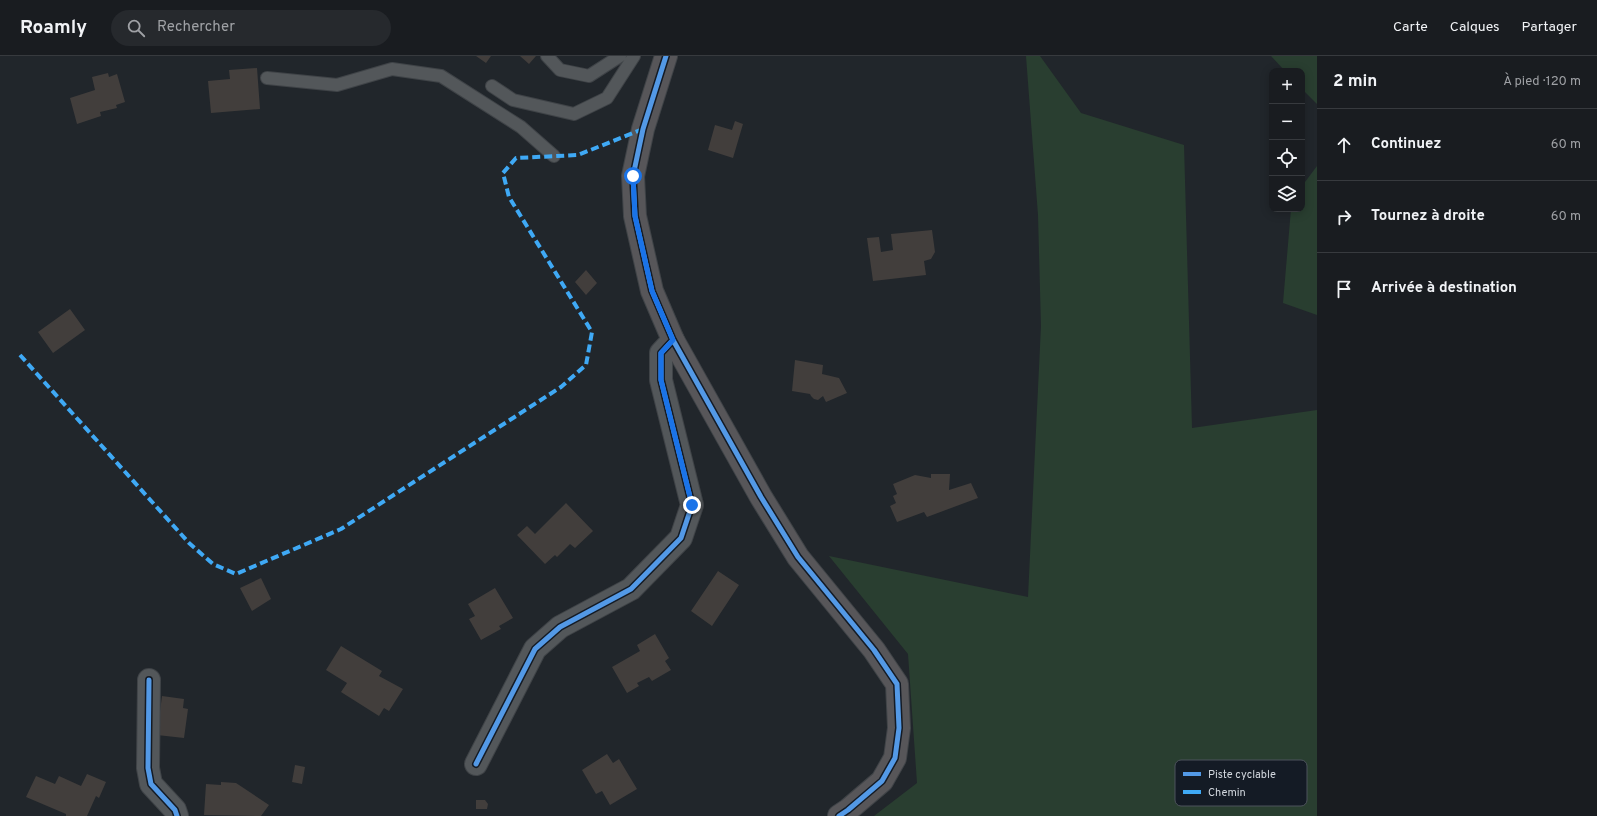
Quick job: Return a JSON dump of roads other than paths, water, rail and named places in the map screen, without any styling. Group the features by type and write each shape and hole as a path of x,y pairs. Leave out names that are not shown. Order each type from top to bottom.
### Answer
{"street":[{"path":"666,56 643,129 633,176 635,216 652,291 673,340 761,497 798,557 874,650 897,684 900,728 895,758 882,780 848,810 838,816"},
{"path":"476,764 535,649 560,626 631,589 681,538 692,505 661,380 661,353 673,340"},
{"path":"149,680 148,768 151,784 176,810 177,816"}],"lane":[{"path":"547,56 560,70 589,76 620,56"},
{"path":"492,86 513,100 574,114 607,98 634,56"},
{"path":"266,78 337,85 392,69 441,76 521,127 554,156"}]}
